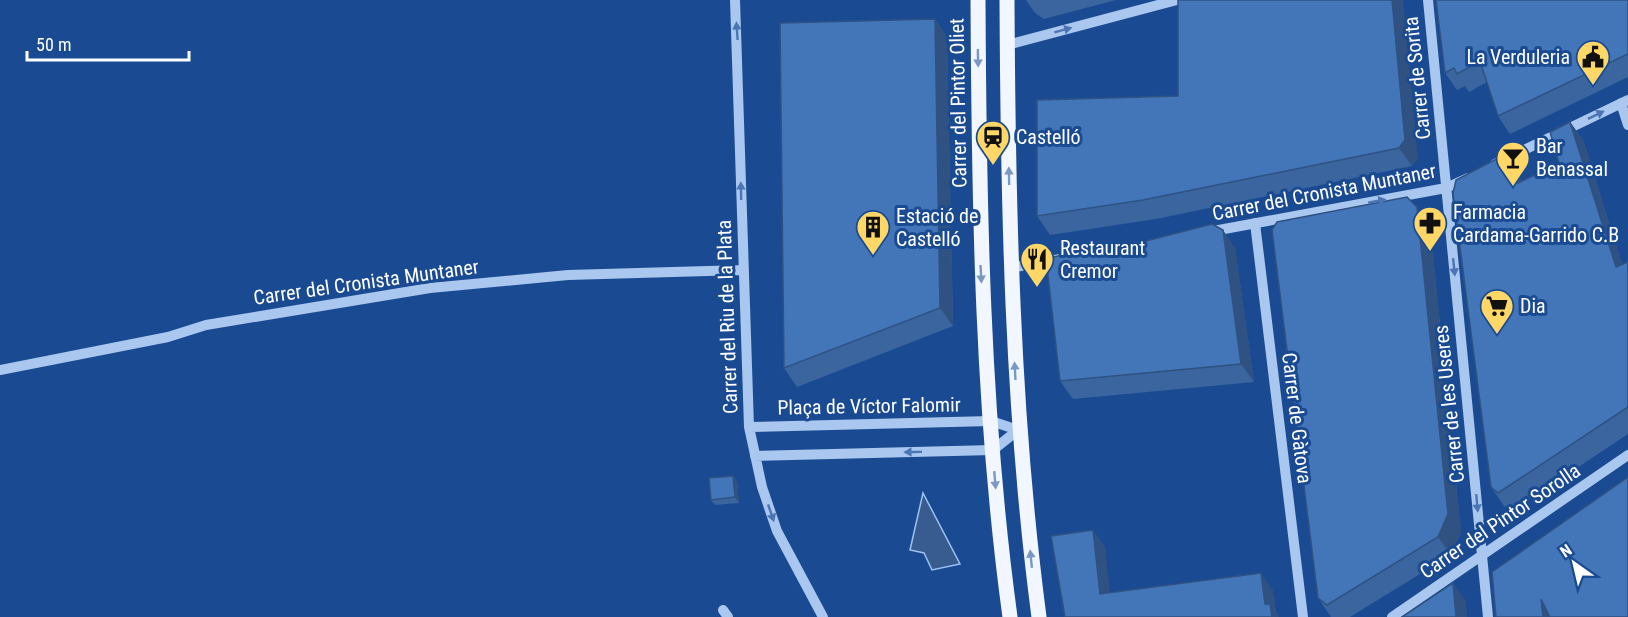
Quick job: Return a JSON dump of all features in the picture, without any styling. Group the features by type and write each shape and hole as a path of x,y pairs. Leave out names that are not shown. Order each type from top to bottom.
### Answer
{"main road":[{"name":"Carrer del Pintor Oliet","path":"978,0 980,268 993,450 1010,617"},
{"path":"1006,0 1010,268 1018,430 1039,617"}],"street":[{"name":"Carrer del Riu de la Plata","path":"735,0 739,62 749,428 777,531 823,617"},
{"path":"1007,45 1177,0"},
{"name":"Carrer de Sorita","path":"1428,0 1446,188"},
{"name":"Carrer del Cronista Muntaner","path":"1196,234 1446,188 1624,102"},
{"path":"1624,102 1628,125"},
{"name":"Carrer de les Useres","path":"1446,188 1480,556 1488,617"},
{"name":"Carrer de Gàtova","path":"1255,223 1303,617"},
{"path":"1010,268 1068,257"},
{"name":"Carrer del Cronista Muntaner","path":"0,370 168,337 206,325 430,288 568,275 743,270"},
{"name":"Plaça de Víctor Falomir","path":"749,428 991,421"},
{"path":"991,421 1018,430"},
{"path":"755,456 993,450 1018,430"},
{"name":"Carrer del Pintor Sorolla","path":"1392,617 1628,455"}],"water":[{"path":"923,493 960,564 932,570 924,553 910,550"}],"building":[{"path":"1178,0 1392,0 1405,140 1399,148 1143,200 1037,216 1037,100 1178,96"},
{"path":"1436,0 1628,0 1628,54 1498,116 1480,61 1457,74 1454,68 1445,73"},
{"name":"Estació de Castelló","path":"935,19 940,308 784,368 780,23"},
{"path":"1570,122 1616,267 1628,262 1628,407 1498,493 1491,487 1453,193 1456,180 1504,155 1518,183 1559,163 1550,132"},
{"path":"1407,197 1417,207 1448,514 1438,537 1327,605 1318,598 1272,230 1277,222"},
{"path":"1212,224 1223,230 1241,364 1060,381 1046,258 1142,242"},
{"path":"733,476 735,497 711,500 709,478"},
{"path":"1628,477 1628,617 1550,617 1541,599 1543,617 1496,617 1492,572"},
{"path":"1093,530 1100,594 1261,573 1265,604 1270,604 1272,617 1065,617 1051,536"},
{"path":"1453,583 1456,617 1402,617"}],"place":[{"name":"La Verduleria","path":"1593,86"},
{"name":"Castelló","path":"993,166"},
{"name":"Bar Benassal","path":"1513,187"},
{"name":"Farmacia Cardama-Garrido C.B","path":"1430,252"},
{"name":"Estació de Castelló","path":"873,256"},
{"name":"Restaurant Cremor","path":"1037,288"},
{"name":"Dia","path":"1497,335"}]}
